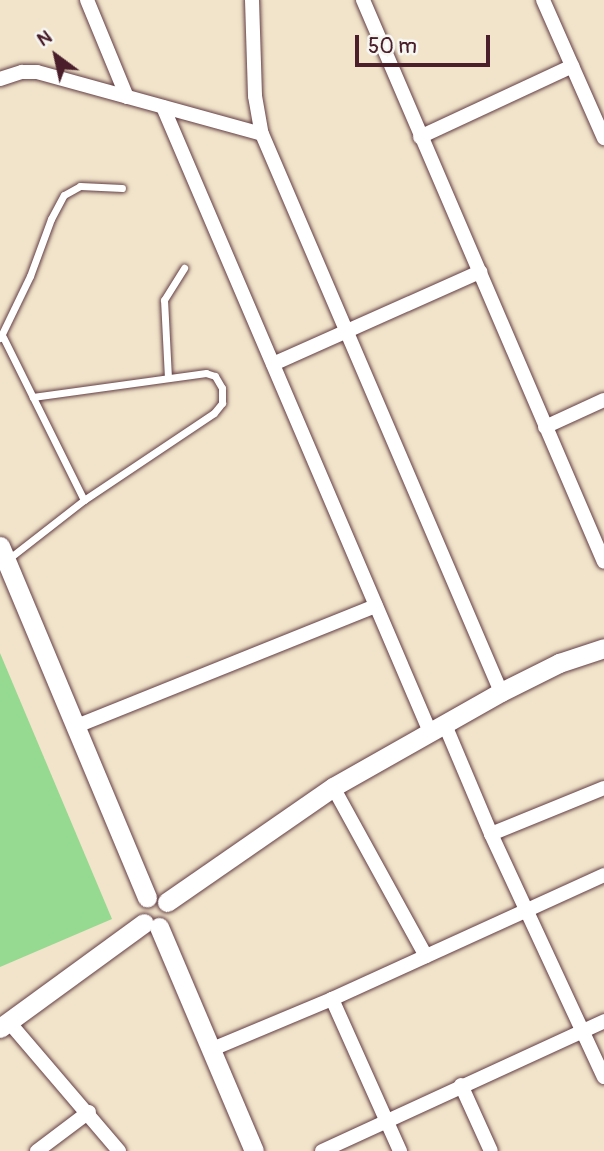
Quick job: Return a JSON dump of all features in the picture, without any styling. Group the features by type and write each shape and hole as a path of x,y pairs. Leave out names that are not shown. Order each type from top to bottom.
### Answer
{"street":[{"path":"87,0 127,97"},
{"path":"252,0 255,96 262,134 501,692"},
{"path":"363,0 604,562"},
{"path":"543,0 604,138"},
{"path":"420,137 572,66"},
{"path":"0,79 22,72 37,72 262,134"},
{"path":"163,107 376,606 491,834 604,1077"},
{"path":"273,364 480,272"},
{"path":"545,427 604,400"},
{"path":"3,553 147,897"},
{"path":"77,726 376,606"},
{"path":"167,902 333,787 501,692 559,663 604,648"},
{"path":"333,787 426,956"},
{"path":"491,834 604,788"},
{"path":"210,1050 332,999 526,908 604,875"},
{"path":"119,1151 89,1112 4,1024 151,925 169,916 167,902 158,896 147,897"},
{"path":"147,897 139,909 151,925 254,1151"},
{"path":"332,999 400,1151"},
{"path":"322,1151 604,1021"},
{"path":"461,1085 491,1151"},
{"path":"37,1151 89,1112"}],"lane":[{"path":"84,500 1,337 64,195 80,186 122,188"},
{"path":"168,378 164,300 184,268"},
{"path":"3,553 214,413 222,402 222,388 215,376 206,373 33,397"}],"green space":[{"path":"0,653 112,919 0,967"}]}
